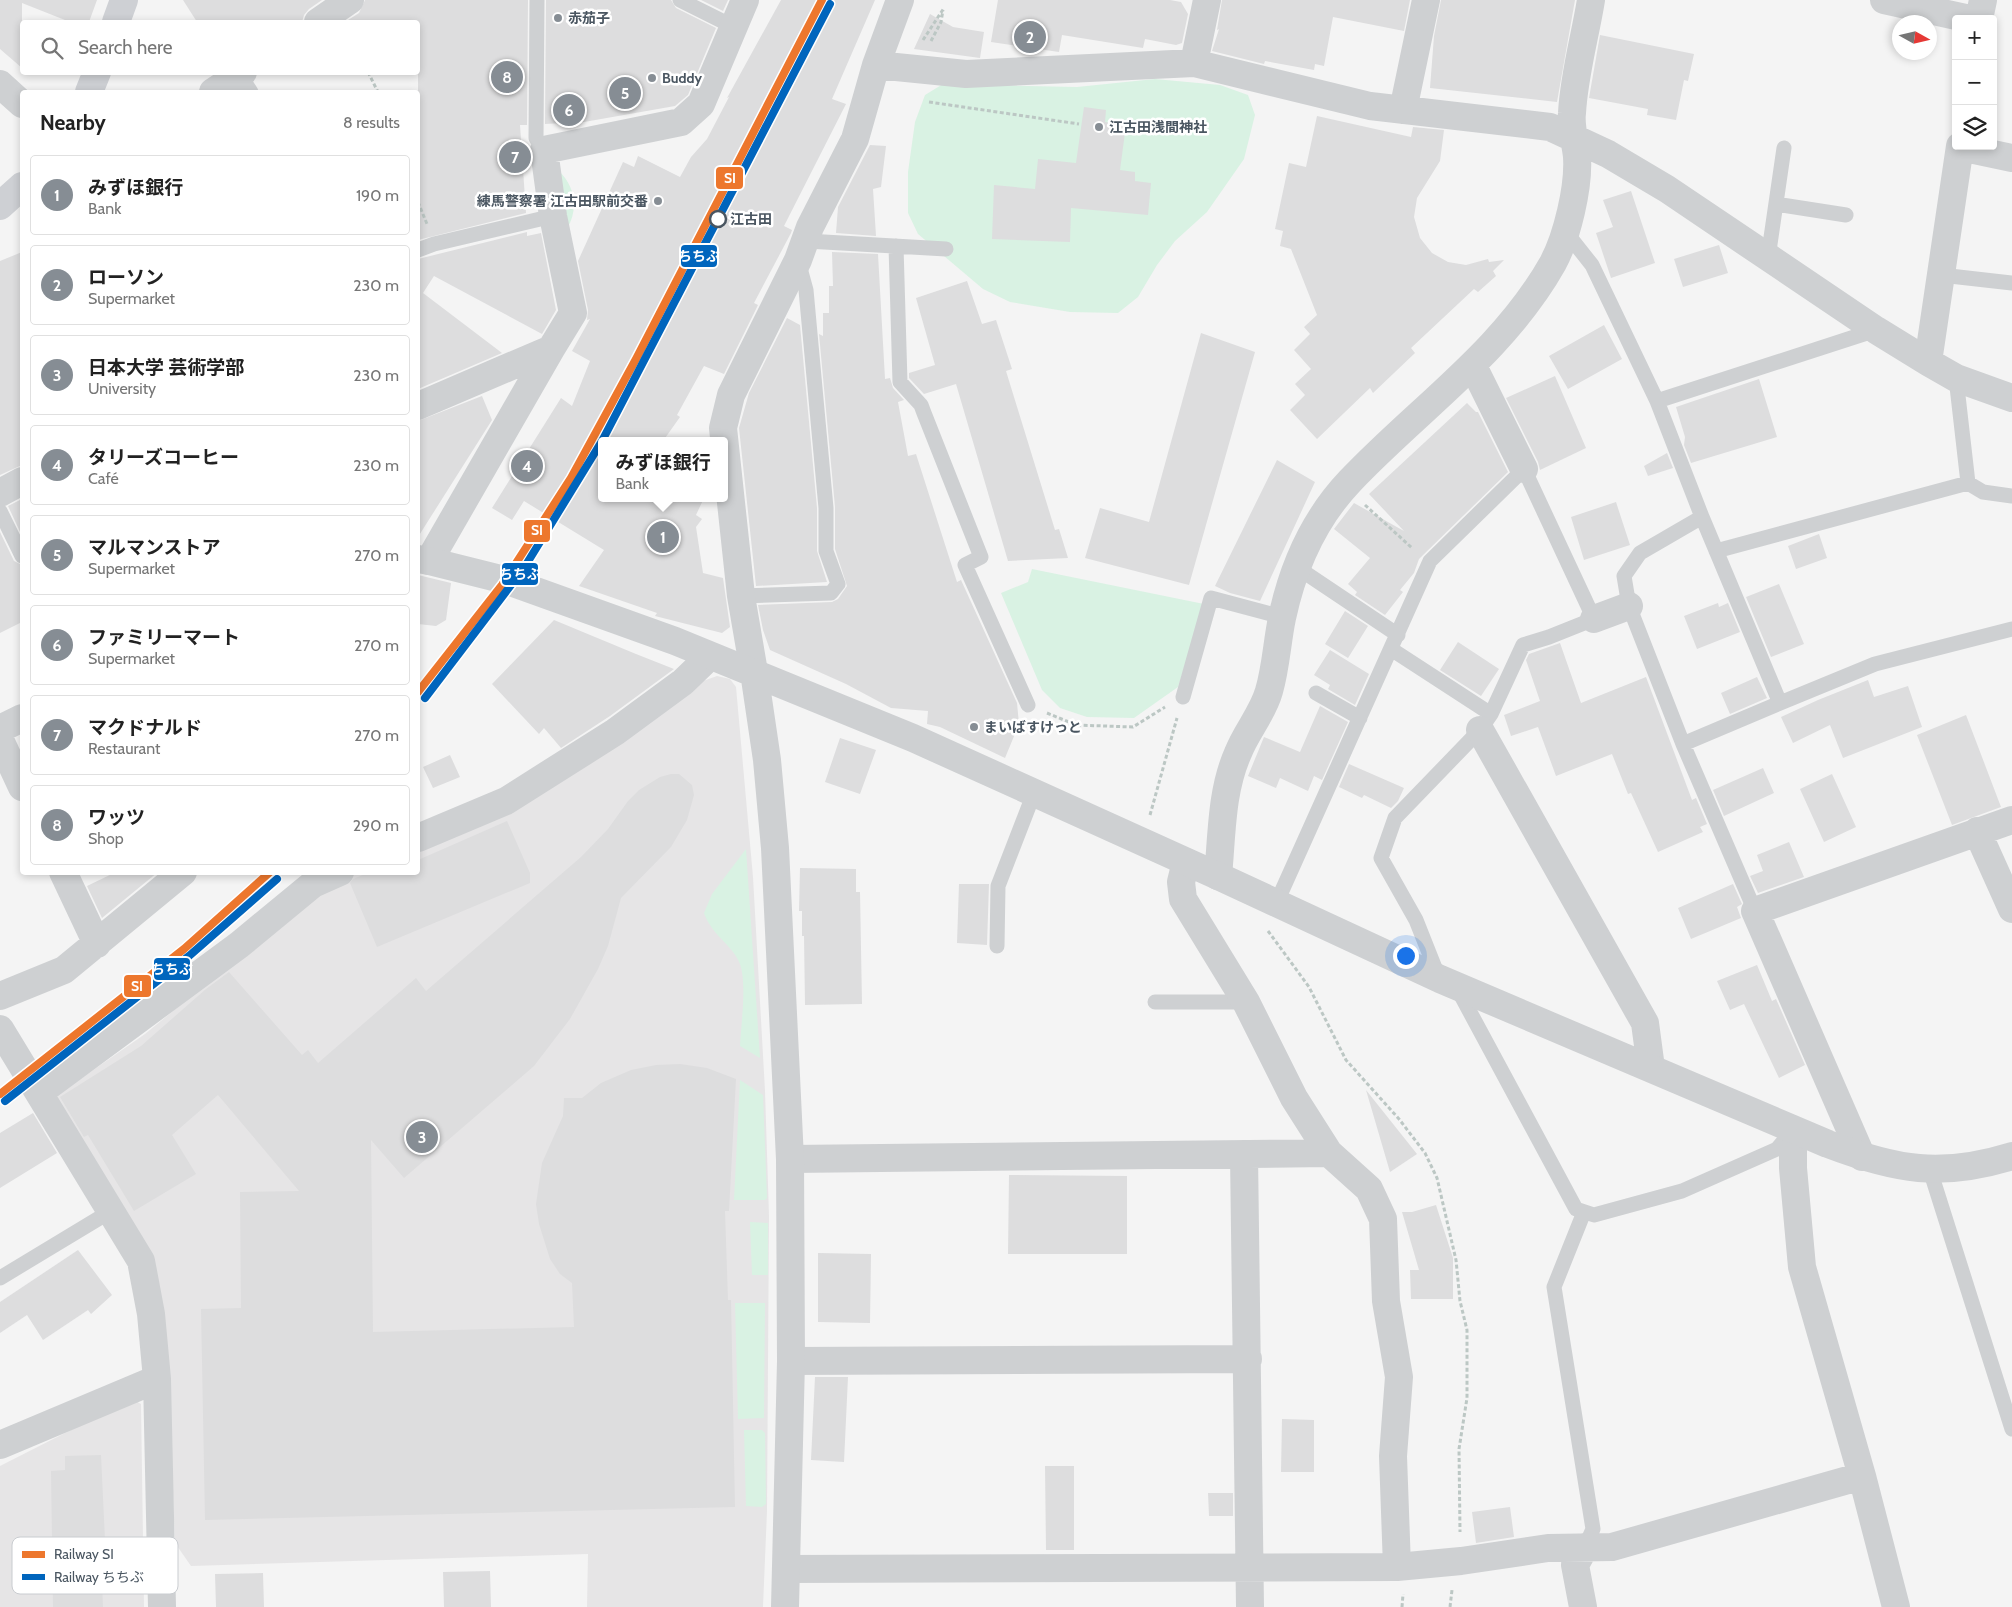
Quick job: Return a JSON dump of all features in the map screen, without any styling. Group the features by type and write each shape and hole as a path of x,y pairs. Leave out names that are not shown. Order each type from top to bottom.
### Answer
{"main road":[{"path":"117,20 124,0"},
{"path":"90,90 96,75"},
{"path":"0,206 20,188"}],"street":[{"path":"321,20 350,0"},
{"path":"745,0 701,104 681,122 544,150 553,216 573,313 423,560 506,580 675,641 754,672 913,738 1034,792 1448,982 1793,1130 1862,1157 1930,1170 1962,1169 2012,1156"},
{"path":"724,437 723,428 731,395 802,250 810,227 855,139 876,65 900,0"},
{"path":"1194,63 1207,0"},
{"path":"1403,110 1426,0"},
{"path":"1218,876 1225,796 1237,754 1269,693 1282,617 1295,566 1311,533 1346,486 1473,366 1505,330 1554,262 1573,201 1578,158 1571,114 1591,0"},
{"path":"1884,0 1952,15"},
{"path":"1980,15 1983,0"},
{"path":"876,65 966,74 1194,63 1327,98 1403,110 1550,127 1608,154 1667,189 1876,330 1928,362 1956,378 2012,398"},
{"path":"218,90 245,80"},
{"path":"0,84 20,102"},
{"path":"1928,362 1960,150"},
{"path":"1974,150 2012,158"},
{"path":"420,405 551,349"},
{"path":"1473,366 1524,468"},
{"path":"728,475 741,596 767,760 775,848 790,1159 791,1361 786,1607"},
{"path":"0,493 20,482"},
{"path":"1594,619 1629,606"},
{"path":"420,837 506,801 615,732 683,682 710,656"},
{"path":"0,729 20,719"},
{"path":"1485,722 1645,1023 1651,1068"},
{"path":"0,740 20,783"},
{"path":"1862,1157 1755,911 2012,820"},
{"path":"1978,831 2012,909"},
{"path":"1186,862 1181,882 1183,899 1246,1002 1294,1098 1329,1153 1369,1189 1383,1219 1386,1301 1399,1377 1393,1456 1397,1567"},
{"path":"64,875 97,944"},
{"path":"0,996 64,970 179,875"},
{"path":"40,1092 239,945 313,884 333,875"},
{"path":"0,1029 40,1092 141,1262 151,1314 157,1379 160,1537"},
{"path":"1793,1130 1793,1168 1802,1267 1862,1476 1896,1607"},
{"path":"790,1159 1329,1153"},
{"path":"1244,1154 1250,1607"},
{"path":"791,1361 1248,1359"},
{"path":"0,1445 157,1379"},
{"path":"786,1569 1397,1567 1461,1561 1548,1548 1612,1547 1862,1476"},
{"path":"1583,1607 1574,1565 1585,1547"},
{"path":"162,1594 162,1607"}],"lane":[{"path":"537,0 536,138 544,150"},
{"path":"680,0 734,27"},
{"path":"1768,258 1784,148"},
{"path":"1776,204 1846,215"},
{"path":"420,249 434,244 553,216"},
{"path":"1565,231 1592,265 1657,401 1702,518 1780,703"},
{"path":"896,246 900,382 921,405 981,557 965,565 1028,705"},
{"path":"741,596 831,593 838,584 826,551 826,508 802,250 896,246 946,249"},
{"path":"1941,275 2012,283"},
{"path":"1657,401 1876,330"},
{"path":"1956,378 1968,483"},
{"path":"1276,904 1429,564 1524,468 1594,619 1550,637 1523,645 1485,722 1395,818 1380,858 1576,1209 1594,1215 1682,1191 1777,1149 1793,1130"},
{"path":"1716,551 1968,483 1983,492 2012,496"},
{"path":"0,511 20,552"},
{"path":"1702,518 1640,553 1624,576 1629,606 1683,744 1755,911"},
{"path":"1295,566 1394,642 1485,722"},
{"path":"1183,697 1211,598 1282,617"},
{"path":"1683,744 1875,664 2012,629"},
{"path":"1316,693 1360,718"},
{"path":"997,946 998,886 1034,792"},
{"path":"1155,1002 1246,1002"},
{"path":"1930,1170 2012,1429"},
{"path":"0,1278 111,1211"},
{"path":"1584,1212 1554,1287 1593,1529 1585,1547"}],"path":[{"path":"922,42 944,8 941,22 930,44"},
{"path":"370,75 377,90"},
{"path":"926,101 1079,124"},
{"path":"1346,486 1429,564"},
{"path":"1028,705 1076,725 1134,727 1183,697"},
{"path":"1143,842 1183,697"}],"shaded area":[{"path":"717,676 730,679 736,687 753,877 765,1091 769,1216 767,1511 763,1607 587,1607 588,1554 191,1566 178,1547 178,1537 175,1537 168,1373 162,1318 53,1098 145,1034 330,882 350,875 420,875 420,847 703,681"},
{"path":"132,1399 141,1404 143,1537 12,1537 12,1594 144,1594 144,1607 0,1607 0,1466"}],"green space":[{"path":"1155,79 1220,85 1248,95 1255,115 1244,159 1207,212 1175,241 1157,265 1138,297 1118,313 1070,312 1010,302 983,289 918,234 908,213 908,172 915,122 925,95 943,84 1077,87"},
{"path":"559,171 569,184 574,198 573,213 567,229"},
{"path":"1032,569 1204,604 1178,687 1134,718 1087,717 1060,708 1042,690 1001,593 1028,582"},
{"path":"746,849 760,1058 740,1046 743,983 740,964 733,951 712,928 704,913 712,894"},
{"path":"740,1080 763,1095 767,1198 765,1200 734,1200"},
{"path":"750,1222 768,1223 768,1275 752,1275"},
{"path":"735,1303 765,1303 764,1418 738,1419"},
{"path":"744,1430 762,1430 765,1433 766,1504 762,1507 746,1506"}],"building":[{"path":"0,0 97,0 90,20 65,20 22,3 20,66 0,49"},
{"path":"183,0 322,0 309,9 303,20 196,20"},
{"path":"365,0 528,0 527,125 520,125 526,213 420,240 420,90 418,90 418,75 420,75 420,20 348,20 359,13"},
{"path":"546,0 671,0 676,8 716,28 688,95 675,106 584,122 545,124"},
{"path":"701,0 728,0 723,11"},
{"path":"781,0 875,0 832,99 846,104 784,226 792,230 791,233 754,303 758,305 724,374 704,366 677,415 680,417 666,437 598,437 598,502 702,502 696,515 702,519 696,527 703,573 723,578 730,627 722,633 655,616 657,613 579,586 604,550 524,501 512,520 492,508 561,398 572,406 590,361 572,351 590,319 587,320 588,310 578,261 623,162 634,167 638,156 680,177 691,157 707,139 729,97 727,98"},
{"path":"998,0 1170,0 1181,2 1188,14 1182,43 1176,45 1145,39 1143,48 1062,35 1059,52 991,42"},
{"path":"1222,0 1410,0 1404,31 1333,17 1324,66 1315,64 1314,70 1265,61 1264,64 1212,51 1219,29 1217,30"},
{"path":"1441,0 1575,0 1557,102 1430,88 1434,36"},
{"path":"930,14 953,27 984,32 980,58 914,49"},
{"path":"1600,35 1694,54 1688,81 1684,80 1676,120 1647,115 1648,109 1589,98"},
{"path":"1084,107 1106,110 1105,122 1126,125 1120,170 1135,172 1135,181 1151,183 1148,215 1071,208 1070,242 992,239 994,185 1035,189 1038,159 1076,163"},
{"path":"1317,116 1411,137 1413,127 1444,130 1440,161 1417,198 1414,217 1420,238 1432,253 1448,262 1466,265 1488,259 1489,262 1504,260 1493,271 1496,276 1478,292 1474,289 1411,348 1415,353 1373,393 1370,388 1317,439 1290,410 1305,395 1295,384 1311,369 1294,350 1310,334 1304,327 1317,315 1291,249 1280,246 1283,231 1275,229 1289,163 1306,167"},
{"path":"870,145 886,146 881,187 873,189 876,236 836,233 838,207"},
{"path":"1631,191 1655,263 1611,278 1596,233 1613,227 1603,200"},
{"path":"527,232 527,236 541,233 556,310 542,334 434,276 423,293 502,353 420,388 420,259"},
{"path":"1719,245 1728,273 1683,287 1674,259"},
{"path":"832,252 878,254 885,379 890,378 893,388 904,400 898,402 908,456 916,454 957,582 961,580 1017,703 1019,724 1005,758 940,727 927,724 928,711 891,708 846,684 770,650 763,630 758,605 832,602 838,599 847,586 835,549 835,507 819,334 823,336 823,313 829,313 829,286 833,286"},
{"path":"20,253 20,466 0,475 0,261"},
{"path":"967,281 982,324 996,320 1012,369 1006,371 1055,530 1059,529 1068,558 1008,561 956,384 924,394 909,378 909,373 935,365 916,298"},
{"path":"787,318 800,325 817,508 817,551 827,582 756,586 739,428 749,393"},
{"path":"1604,325 1622,359 1568,389 1549,356"},
{"path":"1201,333 1255,352 1189,585 1085,558 1100,508 1149,522"},
{"path":"1555,376 1586,448 1540,470 1538,462 1506,398"},
{"path":"1759,379 1777,437 1691,463 1684,445 1685,437 1676,407"},
{"path":"482,396 492,420 420,534 420,420"},
{"path":"1467,403 1478,412 1508,472 1419,559 1414,573 1400,590 1403,592 1385,615 1355,595 1357,592 1348,584 1370,558 1334,529 1354,503 1404,531 1369,494"},
{"path":"1667,453 1673,468 1648,476 1644,466"},
{"path":"1277,460 1315,482 1260,601 1230,593 1215,586"},
{"path":"20,500 20,532 8,506"},
{"path":"1616,502 1630,545 1584,560 1571,517"},
{"path":"0,532 14,561 20,564 20,623 0,633"},
{"path":"1819,534 1827,558 1796,569 1788,546"},
{"path":"420,575 451,583 446,620 436,626 420,624"},
{"path":"1779,584 1804,644 1771,657 1746,597"},
{"path":"1718,603 1719,607 1728,603 1740,632 1697,649 1684,616"},
{"path":"1345,611 1368,626 1348,658 1325,644"},
{"path":"554,620 674,669 610,716 561,748 544,728 539,734 492,684"},
{"path":"1458,642 1499,669 1481,696 1440,670"},
{"path":"1560,643 1581,703 1646,677 1692,800 1696,798 1707,824 1700,827 1703,832 1658,852 1631,793 1628,794 1612,754 1556,776 1538,727 1511,736 1504,715 1540,701 1526,660 1529,654"},
{"path":"1330,650 1369,674 1355,705 1328,689 1330,685 1314,675"},
{"path":"1757,677 1767,698 1730,714 1721,693"},
{"path":"1868,680 1874,697 1908,686 1922,727 1843,758 1830,725 1793,743 1781,717"},
{"path":"1320,706 1348,722 1322,780 1314,776 1308,791 1280,778 1276,788 1248,776 1264,737 1300,752"},
{"path":"1966,715 2001,807 1952,825 1917,735"},
{"path":"840,738 876,750 860,794 825,782"},
{"path":"450,755 460,777 433,788 423,767"},
{"path":"1349,764 1404,788 1398,801 1391,808 1364,795 1362,798 1339,787"},
{"path":"1763,768 1774,793 1724,816 1713,790"},
{"path":"679,774 692,785 694,795 687,820 671,847 621,898 608,946 598,969 570,1019 534,1066 404,1178 371,1140 373,1332 574,1327 572,1283 560,1274 550,1259 539,1224 536,1204 542,1163 563,1116 564,1098 582,1098 601,1083 631,1070 656,1065 680,1064 707,1068 736,1079 729,1211 725,1211 728,1300 731,1300 735,1507 205,1520 201,1309 241,1308 240,1192 299,1191 218,1095 172,1135 196,1174 134,1211 88,1135 84,1137 60,1097 141,1046 206,989 229,972 302,1055 308,1050 318,1063 416,978 426,991 581,857 608,829 628,801 639,790 660,777"},
{"path":"1832,774 1856,827 1824,842 1800,789"},
{"path":"507,821 530,873 530,883 377,947 350,883 353,879 363,875 420,875 420,859"},
{"path":"1789,842 1804,877 1758,893 1750,876 1763,871 1757,855"},
{"path":"800,868 856,869 856,892 860,892 862,1004 805,1005 804,936 802,936 802,911 799,911"},
{"path":"110,875 154,875 102,918 87,886"},
{"path":"959,884 989,884 987,945 957,943"},
{"path":"1733,884 1742,904 1737,907 1741,918 1691,939 1678,908"},
{"path":"1757,965 1772,1001 1776,999 1805,1065 1779,1078 1744,1004 1730,1010 1717,981"},
{"path":"1366,1090 1417,1154 1390,1172"},
{"path":"33,1113 57,1153 0,1188 0,1133"},
{"path":"1009,1175 1127,1176 1127,1254 1008,1254"},
{"path":"1436,1205 1453,1258 1453,1299 1411,1299 1410,1270 1419,1270 1402,1212 1412,1212"},
{"path":"78,1250 112,1295 91,1314 88,1310 43,1340 27,1315 0,1333 0,1302"},
{"path":"818,1253 871,1254 870,1323 818,1322"},
{"path":"815,1377 848,1377 844,1462 811,1460"},
{"path":"1282,1419 1314,1420 1314,1472 1281,1472"},
{"path":"101,1455 105,1537 52,1537 51,1471 65,1470 65,1456"},
{"path":"1045,1466 1074,1466 1074,1550 1046,1550"},
{"path":"1208,1493 1233,1493 1233,1516 1209,1516"},
{"path":"1510,1507 1514,1537 1476,1543 1472,1512"},
{"path":"490,1571 491,1607 444,1607 443,1572"},
{"path":"263,1573 264,1607 216,1607 215,1574"},
{"path":"53,1594 102,1594 103,1607 53,1607"}],"rail line":[{"name":"SI","path":"420,689 502,585 571,478 636,359 822,0"},
{"name":"ちちぶ","path":"604,437 830,4"},
{"name":"ちちぶ","path":"425,698 524,568 598,448"},
{"name":"SI","path":"0,1094 184,949 267,875"},
{"name":"ちちぶ","path":"5,1101 189,956 277,879"}],"place":[{"name":"赤茄子","path":"558,18"},
{"name":"ローソン","path":"1030,37"},
{"name":"ワッツ","path":"507,77"},
{"name":"Buddy","path":"652,78"},
{"name":"マルマンストア","path":"625,93"},
{"name":"ファミリーマート","path":"569,110"},
{"name":"江古田浅間神社","path":"1099,127"},
{"name":"マクドナルド","path":"515,157"},
{"name":"練馬警察署 江古田駅前交番","path":"658,201"},
{"name":"江古田","path":"718,219"},
{"name":"タリーズコーヒー","path":"527,466"},
{"name":"みずほ銀行","path":"663,537"},
{"name":"まいばすけっと","path":"974,727"},
{"name":"日本大学 芸術学部","path":"422,1137"}]}
